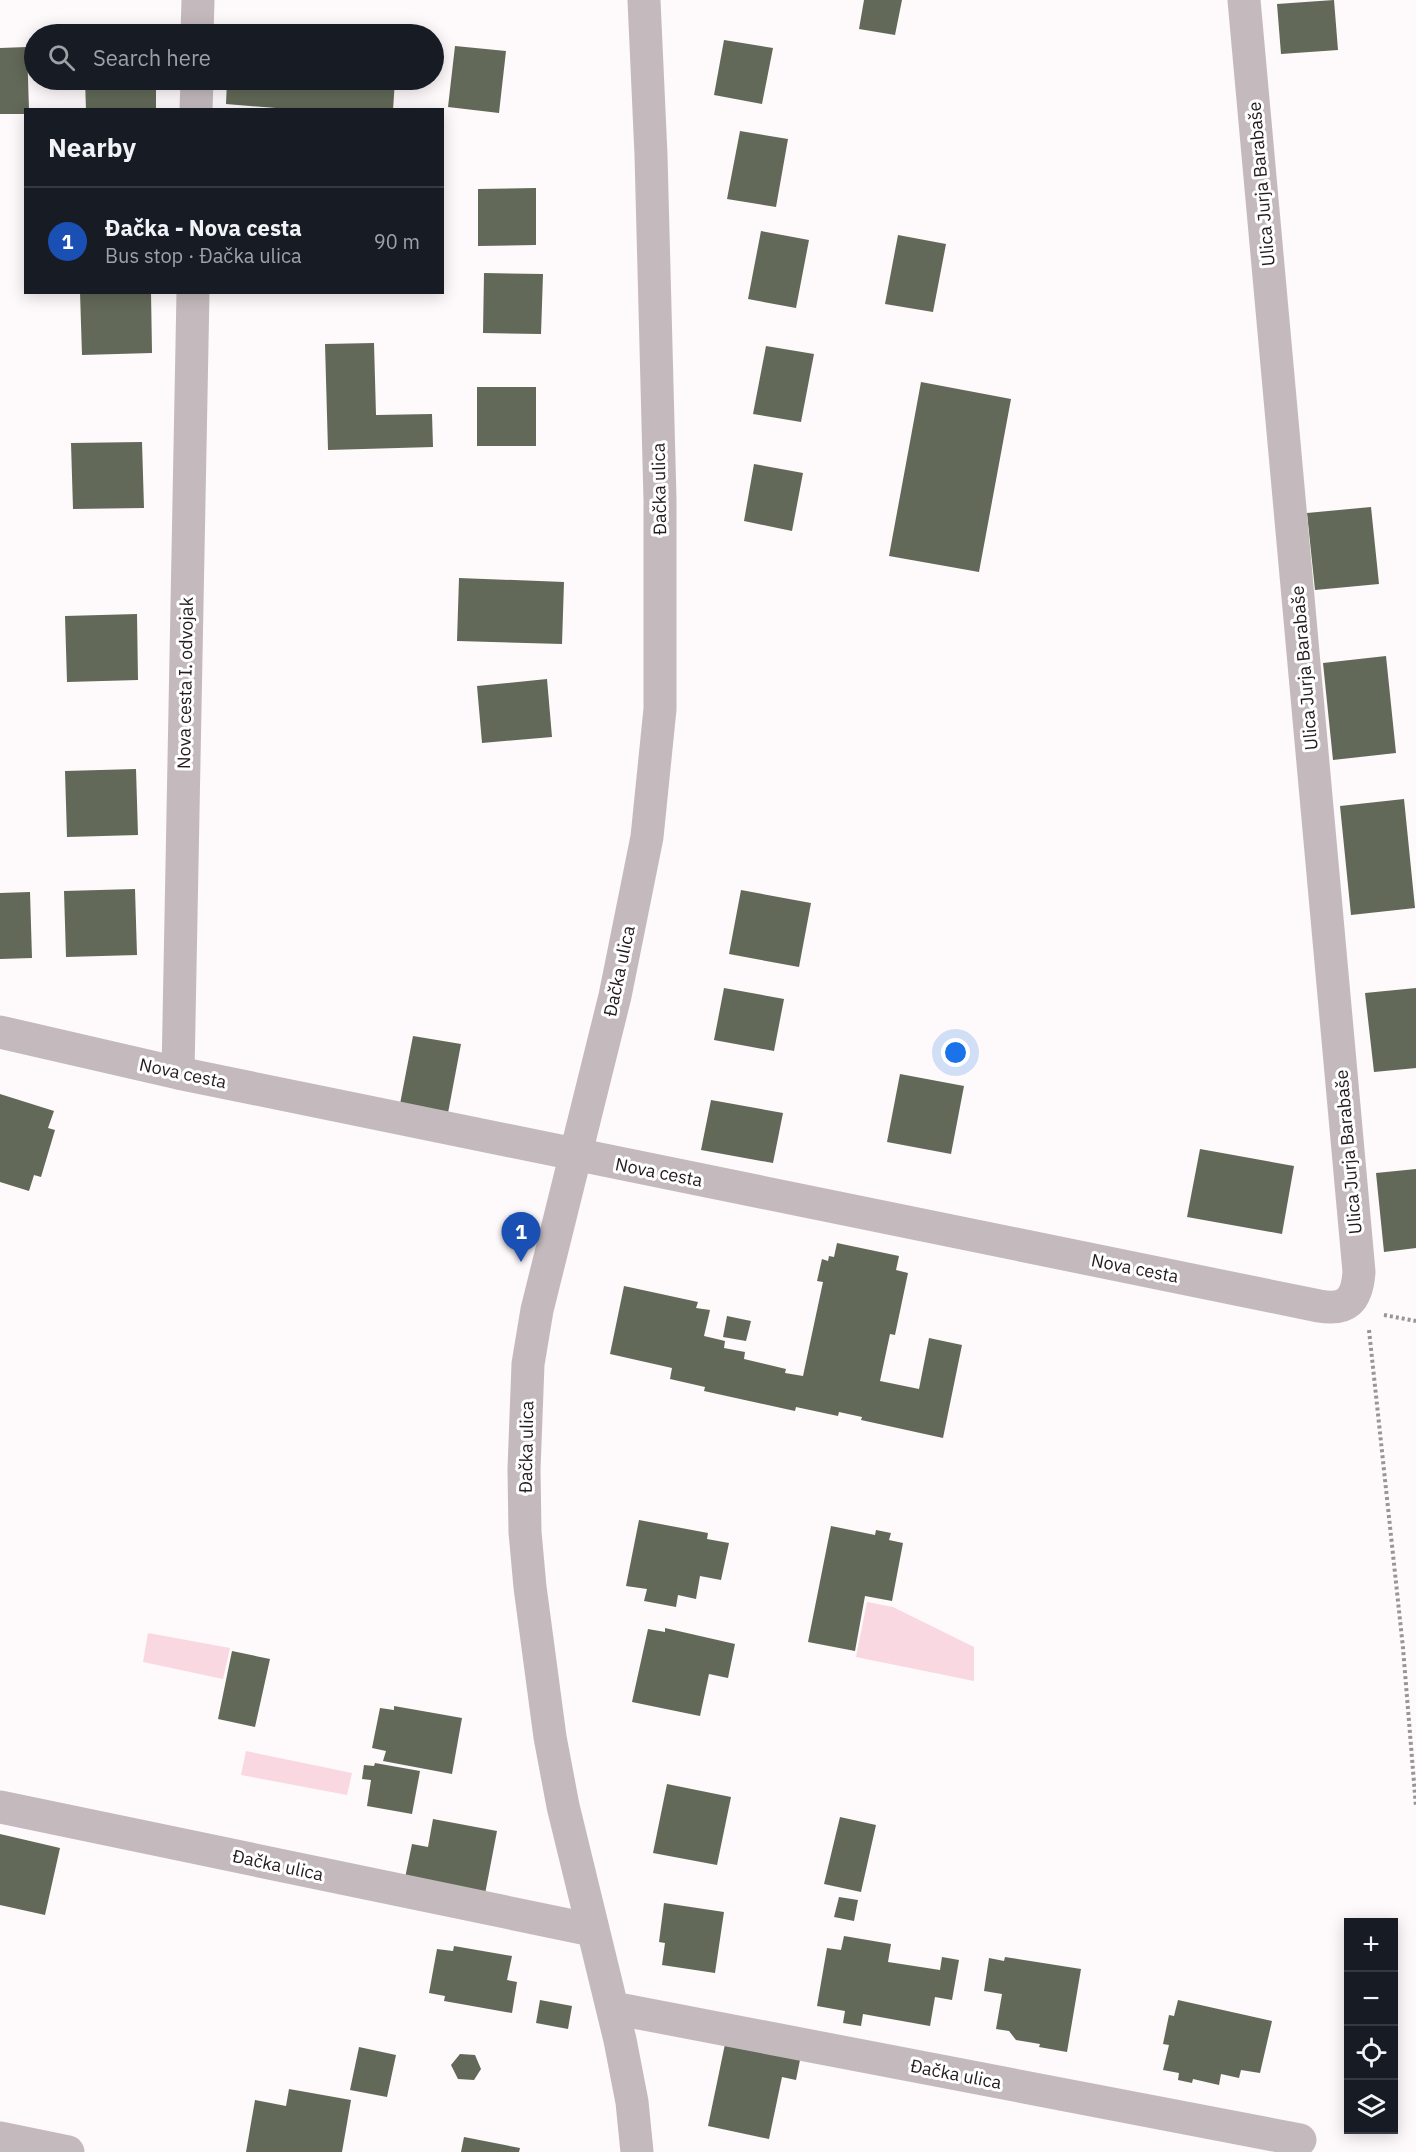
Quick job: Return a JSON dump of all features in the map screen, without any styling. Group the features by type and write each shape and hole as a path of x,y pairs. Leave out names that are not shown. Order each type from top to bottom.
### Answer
{"street":[{"path":"197,24 198,0"},
{"name":"Đačka ulica","path":"637,2152 632,2102 613,2008 563,1806 550,1737 536,1638 525,1532 525,1418 528,1364 537,1310 615,996 647,837 660,709 660,500 651,155 644,0"},
{"name":"Ulica Jurja Barabaše","path":"1244,0 1359,1272 1358,1286 1350,1301 1331,1308 1319,1306"},
{"path":"196,90 196,108"},
{"name":"Nova cesta I. odvojak","path":"178,1073 193,294"},
{"name":"Nova cesta","path":"0,1032 178,1073 1319,1306"},
{"name":"Đačka ulica","path":"0,1808 592,1930"},
{"name":"Đačka ulica","path":"613,2008 1300,2140"},
{"path":"0,2138 68,2152"}],"path":[{"path":"1369,1323 1403,1648 1416,1807"}],"shaded area":[{"path":"867,1602 893,1607 974,1647 974,1681 856,1657"},
{"path":"148,1633 230,1648 223,1679 143,1662"},
{"path":"246,1751 352,1773 347,1795 241,1775"}],"building":[{"path":"864,0 902,0 895,35 859,29"},
{"path":"1334,0 1338,50 1281,54 1277,4"},
{"path":"724,40 773,48 762,104 714,95"},
{"path":"455,46 506,51 499,113 448,107"},
{"path":"24,47 24,90 28,90 29,108 24,108 24,114 0,114 0,48"},
{"path":"85,90 156,90 156,108 86,108"},
{"path":"227,90 394,90 393,108 276,108 226,104"},
{"path":"740,131 788,139 776,207 727,199"},
{"path":"536,188 536,245 478,246 478,189"},
{"path":"761,231 809,240 796,308 748,299"},
{"path":"898,235 946,244 933,312 885,304"},
{"path":"484,273 543,274 541,334 483,333"},
{"path":"80,294 151,294 152,353 82,355"},
{"path":"374,343 376,415 432,414 433,447 328,450 325,344"},
{"path":"766,346 814,354 801,422 753,414"},
{"path":"921,382 1011,399 979,572 889,556"},
{"path":"477,387 536,387 536,446 477,446"},
{"path":"142,442 144,508 73,509 71,443"},
{"path":"754,464 803,473 792,531 744,521"},
{"path":"1371,507 1379,584 1315,590 1307,513"},
{"path":"459,578 564,582 562,644 457,641"},
{"path":"137,614 138,680 67,682 65,616"},
{"path":"1386,656 1396,753 1333,760 1323,663"},
{"path":"547,679 552,737 482,743 477,686"},
{"path":"136,769 138,835 67,837 65,771"},
{"path":"1404,799 1415,908 1351,915 1340,806"},
{"path":"135,889 137,955 66,957 64,891"},
{"path":"741,890 811,903 799,967 729,954"},
{"path":"30,892 32,958 0,959 0,893"},
{"path":"724,988 784,999 774,1051 714,1040"},
{"path":"1416,988 1416,1068 1374,1072 1365,993"},
{"path":"413,1036 461,1044 448,1113 400,1104"},
{"path":"900,1074 964,1086 951,1154 887,1142"},
{"path":"0,1094 54,1111 48,1128 55,1130 41,1177 34,1175 29,1191 0,1182"},
{"path":"711,1100 783,1113 773,1163 701,1150"},
{"path":"1200,1149 1294,1166 1282,1234 1187,1217"},
{"path":"1416,1169 1416,1248 1384,1252 1376,1173"},
{"path":"837,1243 899,1256 896,1270 908,1273 895,1335 890,1334 880,1381 919,1389 929,1338 962,1345 943,1438 861,1420 862,1417 839,1412 838,1416 796,1407 795,1411 704,1391 705,1387 670,1379 672,1368 610,1354 624,1286 698,1302 696,1308 710,1310 704,1336 725,1341 724,1348 745,1352 744,1359 786,1369 785,1373 803,1376 823,1282 817,1281 822,1259 828,1261 829,1256 834,1257"},
{"path":"727,1316 751,1321 746,1341 723,1337"},
{"path":"639,1520 708,1533 707,1539 729,1543 721,1580 700,1576 696,1599 678,1595 676,1607 644,1601 647,1589 626,1586"},
{"path":"831,1526 875,1535 876,1530 891,1533 889,1540 903,1543 892,1601 865,1596 855,1651 808,1642"},
{"path":"665,1628 735,1644 728,1678 709,1674 700,1716 632,1702 648,1629 665,1632"},
{"path":"232,1651 270,1659 255,1727 218,1719"},
{"path":"394,1706 462,1718 452,1774 383,1761 386,1751 372,1748 380,1708 394,1710"},
{"path":"375,1763 420,1771 412,1814 367,1806 371,1780 362,1779 364,1765 374,1766"},
{"path":"667,1784 731,1797 717,1865 653,1853"},
{"path":"840,1817 876,1825 861,1892 824,1884"},
{"path":"433,1819 497,1831 485,1894 405,1878 412,1844 428,1847"},
{"path":"0,1834 60,1848 45,1915 0,1905"},
{"path":"839,1897 858,1900 854,1921 834,1917"},
{"path":"664,1903 724,1912 715,1973 662,1965 665,1943 659,1942"},
{"path":"844,1936 891,1944 888,1962 940,1970 942,1957 959,1960 952,2000 935,1997 930,2026 863,2014 861,2026 843,2023 845,2011 817,2006 827,1948 841,1950"},
{"path":"454,1946 512,1956 507,1980 517,1982 512,2013 444,2001 445,1996 429,1993 437,1949 453,1951"},
{"path":"1005,1957 1081,1969 1067,2052 1016,2040 1009,2031 996,2029 1002,1994 984,1991 989,1958 1004,1961"},
{"path":"540,2000 572,2006 568,2029 536,2023"},
{"path":"1178,2000 1272,2021 1260,2073 1241,2070 1239,2078 1221,2074 1219,2085 1193,2079 1192,2083 1178,2080 1179,2073 1163,2070 1169,2045 1163,2044 1169,2015 1174,2016"},
{"path":"725,2044 800,2060 796,2080 782,2077 769,2139 708,2126"},
{"path":"359,2047 396,2055 387,2097 350,2090"},
{"path":"460,2054 475,2055 481,2069 474,2080 458,2079 451,2065"},
{"path":"289,2089 351,2100 342,2152 246,2152 255,2100 286,2106"},
{"path":"464,2137 520,2148 519,2152 461,2152"}],"place":[{"name":"Đačka - Nova cesta","path":"521,1262"}]}
